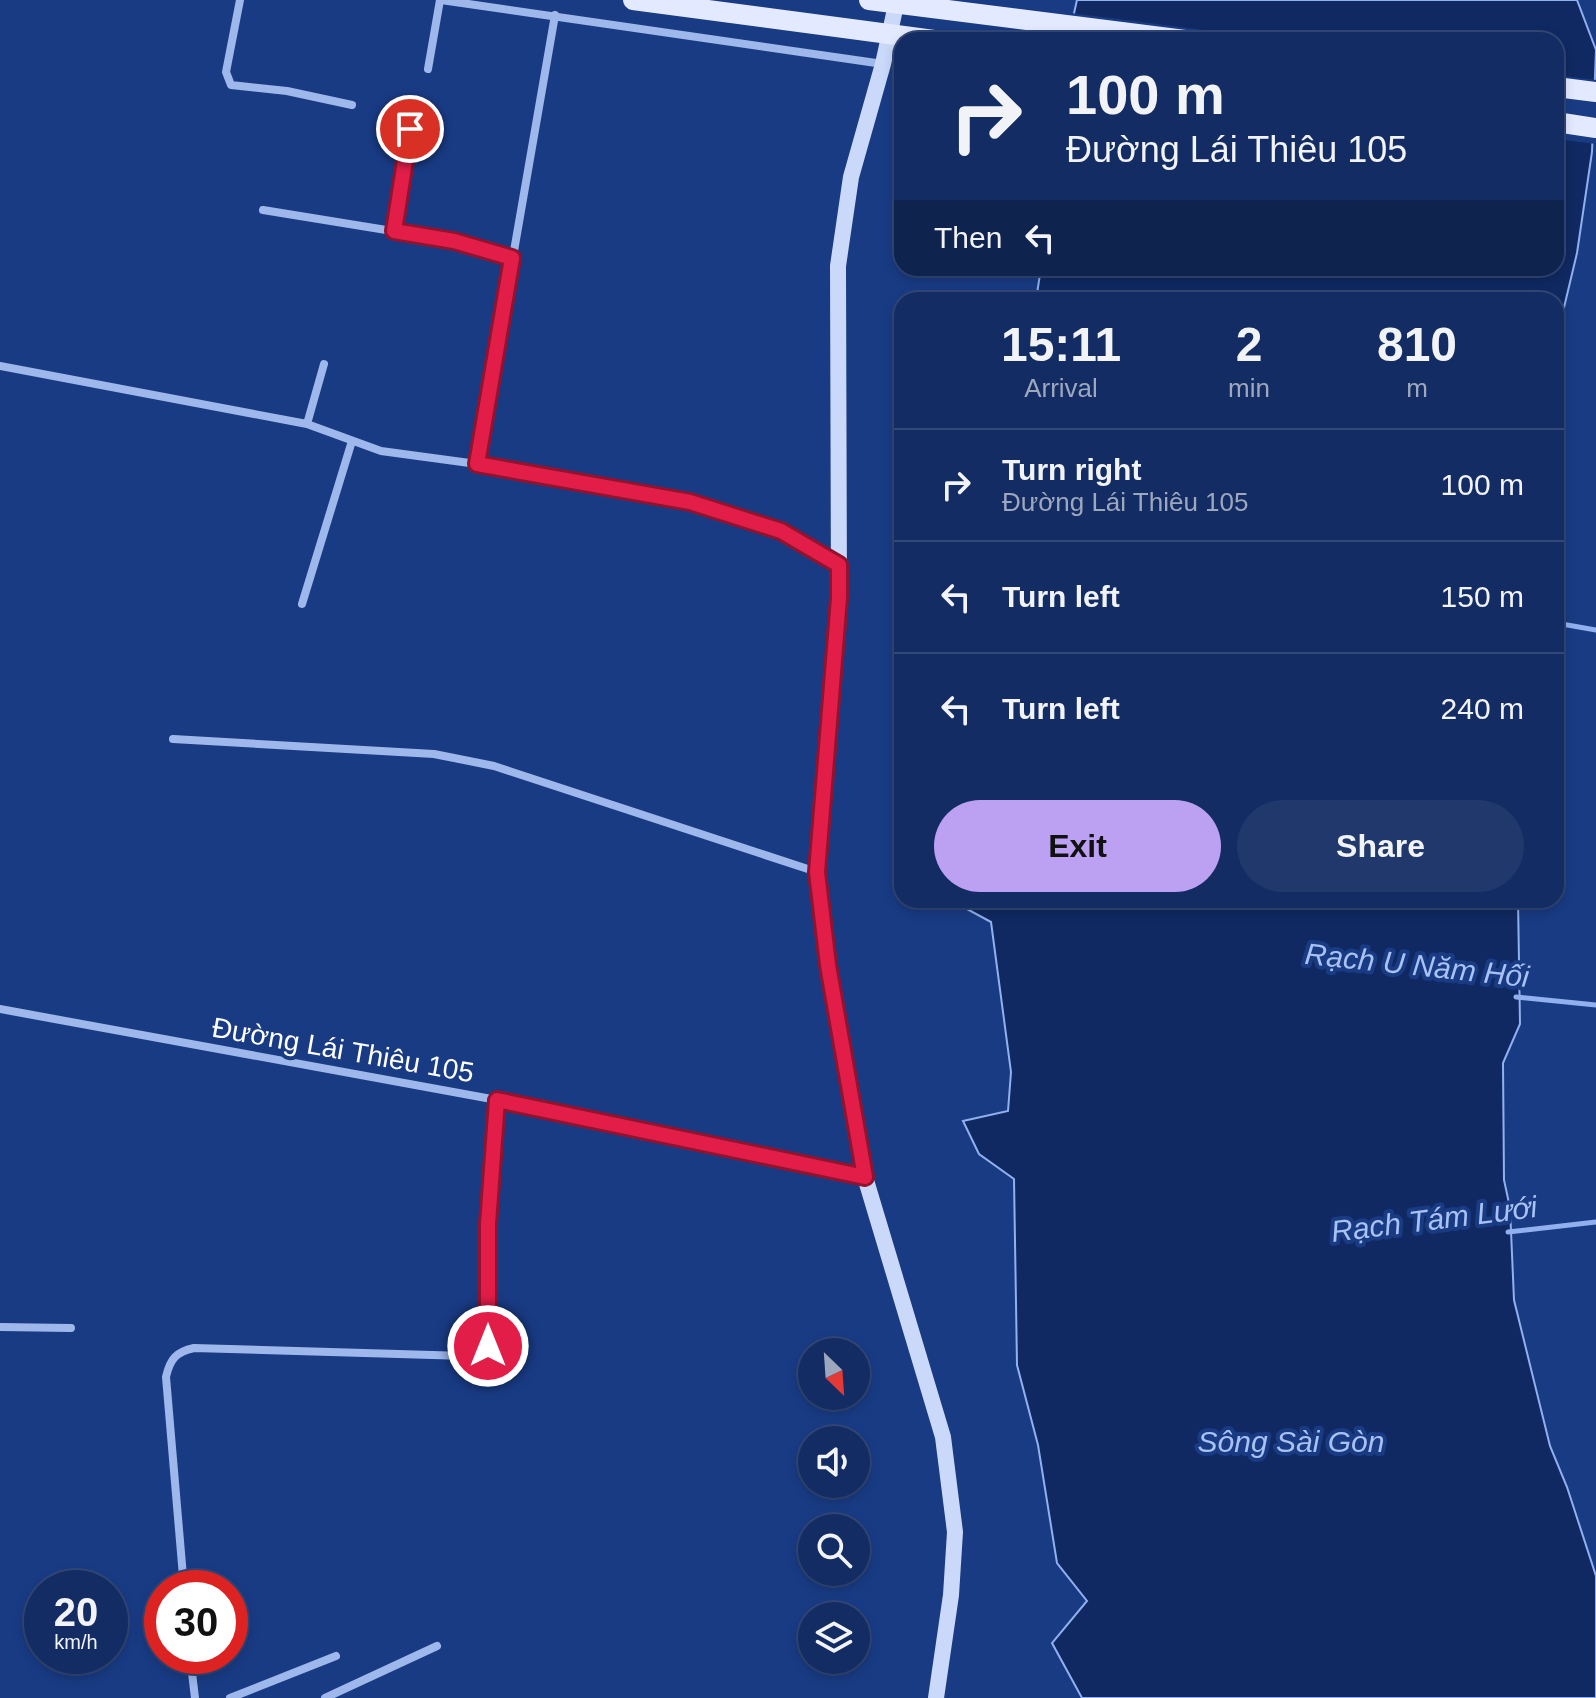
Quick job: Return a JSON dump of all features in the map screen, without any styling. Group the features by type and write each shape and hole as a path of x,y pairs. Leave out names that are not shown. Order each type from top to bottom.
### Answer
{"main road":[{"path":"633,0 894,35"},
{"path":"869,0 1122,32"},
{"path":"1564,88 1596,92"},
{"path":"1564,123 1596,128"}],"street":[{"path":"240,0 226,72 231,85 287,91 352,105"},
{"path":"428,69 440,0 883,64"},
{"path":"897,0 883,64 851,177 838,266 839,598 817,872 828,965 865,1177 943,1437 955,1532 951,1595 936,1698"},
{"path":"477,464 555,15"},
{"path":"394,231 410,129"},
{"path":"263,210 454,241 512,258"},
{"path":"307,424 324,364"},
{"path":"0,366 307,424 381,451 477,464 690,502 781,531 839,565"},
{"path":"302,604 352,441"},
{"path":"173,739 434,754 494,766 817,872"},
{"name":"Đường Lái Thiêu 105","path":"0,1009 497,1100 865,1177"},
{"path":"182,1570 166,1377 171,1359 182,1351 194,1348 466,1356 485,1351 488,1346 488,1224 497,1100"},
{"path":"0,1327 71,1328"},
{"path":"325,1698 437,1646"},
{"path":"230,1698 336,1656"},
{"path":"192,1674 195,1698"}],"water":[{"path":"1077,0 1577,0 1596,50 1592,152 1577,253 1564,307 1564,292 1037,292 1040,276 1564,276 1564,32 1070,32"},
{"name":"Sông Sài Gòn","path":"965,908 1518,908 1520,1024 1503,1063 1504,1180 1510,1208 1514,1300 1550,1446 1596,1576 1596,1698 1082,1698 1052,1643 1087,1601 1057,1563 1038,1445 1017,1365 1014,1179 979,1154 963,1121 1008,1111 1011,1072 991,922"}],"pier":[{"path":"1071,13 1219,32 1066,32"},
{"path":"1564,76 1596,80 1596,144 1564,140"}],"waterway":[{"path":"1564,624 1596,630"},
{"name":"Rạch U Năm Hối","path":"1516,997 1596,1005"},
{"name":"Rạch Tám Lưới","path":"1508,1232 1596,1222"}],"route":[{"path":"410,129 394,231 454,241 512,258 477,464 690,502 781,531 839,565 817,872 828,965 865,1177 497,1100 488,1224 488,1346"}]}
